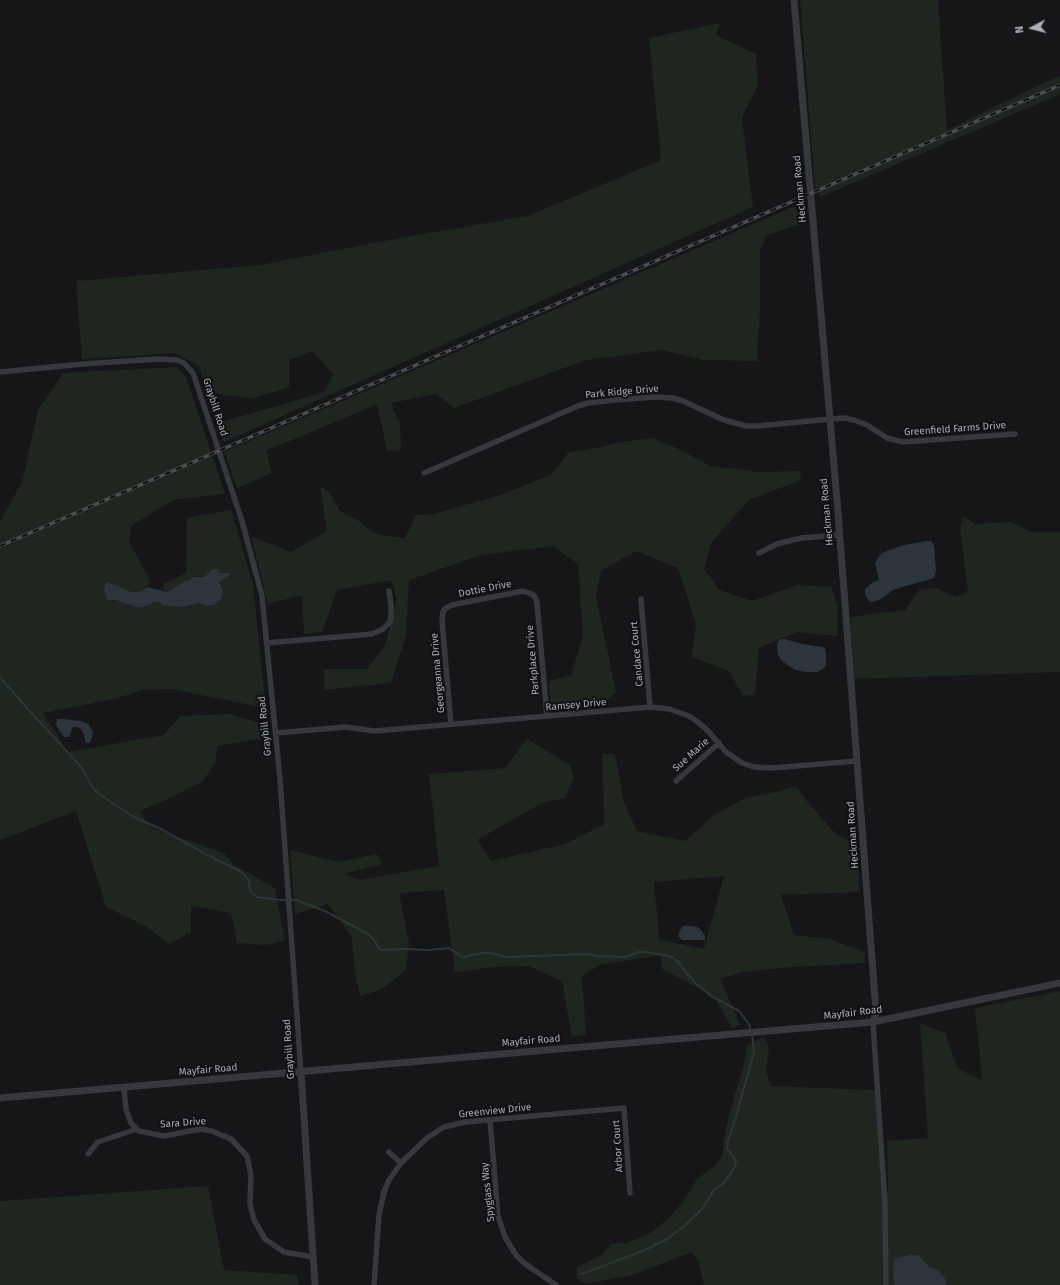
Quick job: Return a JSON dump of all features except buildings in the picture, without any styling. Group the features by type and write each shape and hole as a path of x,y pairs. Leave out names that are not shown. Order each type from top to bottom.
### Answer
{"street":[{"name":"Heckman Road","path":"794,0 840,535 876,1012 873,1022"},
{"name":"Graybill Road","path":"0,372 158,359 178,360 189,367 193,373 242,521 262,596 276,733 315,1285"},
{"name":"Park Ridge Drive","path":"424,473 568,410 588,403 654,397 672,398 693,404 724,420 746,426 830,418"},
{"name":"Greenfield Farms Drive","path":"830,418 844,418 862,423 887,438 903,442 1016,434"},
{"path":"758,553 777,544 801,538 840,535"},
{"path":"266,643 372,634 383,629 390,622 391,604 389,591"},
{"name":"Dottie Drive","path":"442,621 443,612 449,606 516,592 528,592 535,597 537,603"},
{"name":"Candace Court","path":"641,599 650,707"},
{"name":"Parkplace Drive","path":"537,603 547,716"},
{"name":"Georgeanna Drive","path":"442,621 451,724"},
{"name":"Ramsey Drive","path":"276,733 346,727 374,731 650,707 669,709 689,716 698,722 726,752 734,758 754,767 764,768 857,761"},
{"name":"Sue Marie","path":"676,781 718,743"},
{"name":"Mayfair Road","path":"0,1098 873,1022 1060,983"},
{"path":"873,1022 885,1204 886,1285"},
{"path":"88,1154 98,1142 137,1129 131,1123 126,1110 124,1088"},
{"name":"Arbor Court","path":"589,1111 624,1108 630,1193"},
{"name":"Greenview Drive","path":"374,1285 381,1202 389,1180 401,1163 427,1138 444,1127 465,1122 589,1111"},
{"name":"Spyglass Way","path":"490,1120 498,1216 505,1237 516,1255 523,1262 556,1285"},
{"name":"Sara Drive","path":"137,1129 164,1136 201,1129 212,1131 231,1139 247,1156 250,1175 250,1204 254,1220 265,1239 284,1252 313,1257"},
{"path":"389,1152 401,1163"}],"shaded area":[{"path":"800,0 938,0 947,130 1060,75 1060,94 820,197 815,185"},
{"path":"720,23 716,35 756,54 758,85 742,118 753,207 224,442 215,424 324,392 333,374 312,351 289,360 289,387 252,399 207,392 199,366 174,353 82,359 76,281 260,265 416,235 528,216 661,160 649,38"},
{"path":"795,206 802,224 767,235 760,251 760,311 757,361 704,360 662,350 586,360 454,408 436,394 391,403 400,423 401,450 387,451 377,404 266,450 272,473 237,488 224,452"},
{"path":"177,367 186,377 225,494 173,500 131,526 129,542 151,582 142,591 132,592 108,582 111,599 136,607 156,602 160,602 163,606 183,607 199,603 207,606 214,605 221,600 223,592 219,583 220,580 229,576 224,573 205,577 196,576 167,592 164,591 163,584 186,573 187,518 231,510 253,584 266,708 171,689 142,690 118,698 43,713 68,752 164,735 180,716 231,714 269,726 267,738 218,746 215,763 203,781 164,801 140,811 150,827 224,853 234,865 275,888 285,941 266,945 237,943 231,913 191,906 191,932 170,944 145,926 106,907 76,811 0,840 0,522 22,482 38,410 63,373"},
{"path":"652,438 681,450 710,466 759,472 800,471 801,480 749,500 711,543 704,569 719,590 752,601 798,585 831,587 838,606 837,636 797,632 759,648 755,695 743,696 729,671 692,657 696,624 678,568 636,551 601,571 596,596 616,692 600,707 551,710 549,681 571,675 583,637 578,564 553,546 481,555 409,580 406,635 391,683 325,690 324,669 367,669 385,645 397,599 392,580 337,590 322,632 304,634 302,595 268,604 251,536 291,552 327,531 320,486 330,493 340,511 359,521 371,531 380,535 405,538 416,515 433,514 504,494 552,474 568,453 621,442"},
{"path":"963,516 975,524 1011,522 1031,532 1060,532 1060,672 854,679 850,617 905,610 919,590 936,588 956,597 968,592 960,528"},
{"path":"931,541 934,545 936,571 934,578 893,590 881,599 872,602 869,601 865,595 865,589 873,582 879,580 875,563 880,555 884,552 904,545"},
{"path":"212,569 218,569 219,573 230,573 229,576 219,583 223,592 221,600 214,605 207,606 199,603 183,607 163,606 160,602 156,602 142,607 136,607 115,600 108,600 104,593 106,583 108,582 132,592 142,591 147,587 167,592 185,581 190,580 192,577 205,577"},
{"path":"781,639 825,648 826,665 818,672 795,670 782,661 778,655 777,645"},
{"path":"57,719 81,721 88,724 93,733 91,741 89,743 85,742 84,734 81,729 77,727 73,727 69,737 64,737 56,725"},
{"path":"527,739 570,765 574,777 565,798 542,803 477,840 491,861 565,844 604,824 602,754 615,754 624,803 637,831 686,841 712,816 745,798 780,791 796,786 809,804 836,834 858,845 859,892 781,895 794,935 829,939 865,952 864,963 793,967 742,972 720,979 740,1025 732,1028 714,996 662,969 661,955 600,965 582,976 586,1034 572,1037 562,981 528,966 494,967 455,972 444,890 399,893 409,943 406,970 380,990 360,996 354,968 352,937 328,904 295,914 290,850 338,862 377,854 382,864 344,874 360,880 439,866 429,774 505,768","holes":["724,876 704,949 661,940 660,946 654,882"]},
{"path":"683,926 697,927 705,936 705,940 682,940 678,936"},
{"path":"1060,991 1060,1285 704,1285 699,1263 692,1252 632,1275 586,1284 577,1278 577,1267 600,1256 611,1244 627,1243 650,1233 670,1217 685,1199 697,1179 713,1167 722,1157 725,1133 735,1093 743,1069 747,1045 764,1037 769,1048 766,1072 771,1086 875,1090 881,1184 888,1193 887,1141 928,1138 920,1023 945,1033 958,1069 982,1080 975,1008"},
{"path":"208,1186 224,1270 297,1275 299,1285 0,1285 0,1201"},
{"path":"909,1255 918,1255 929,1267 939,1271 946,1280 946,1285 894,1285 894,1261 898,1258"}],"waterway":[{"path":"0,677 82,768 92,787 99,794 132,816 163,830 209,856 240,871 249,880 250,891 257,897 280,900 296,900 325,911 368,934 381,950 430,950 449,948 462,957 482,953 491,953 507,957 589,954 597,956 626,957 639,952 672,957 695,983 711,996 739,1011 749,1024 751,1030"},
{"path":"582,1274 645,1250 667,1239 683,1227 702,1209 714,1190 723,1184 729,1176 735,1166 736,1160 727,1149 728,1141 754,1052 752,1034"}],"railway":[{"path":"0,546 1060,85"}]}
